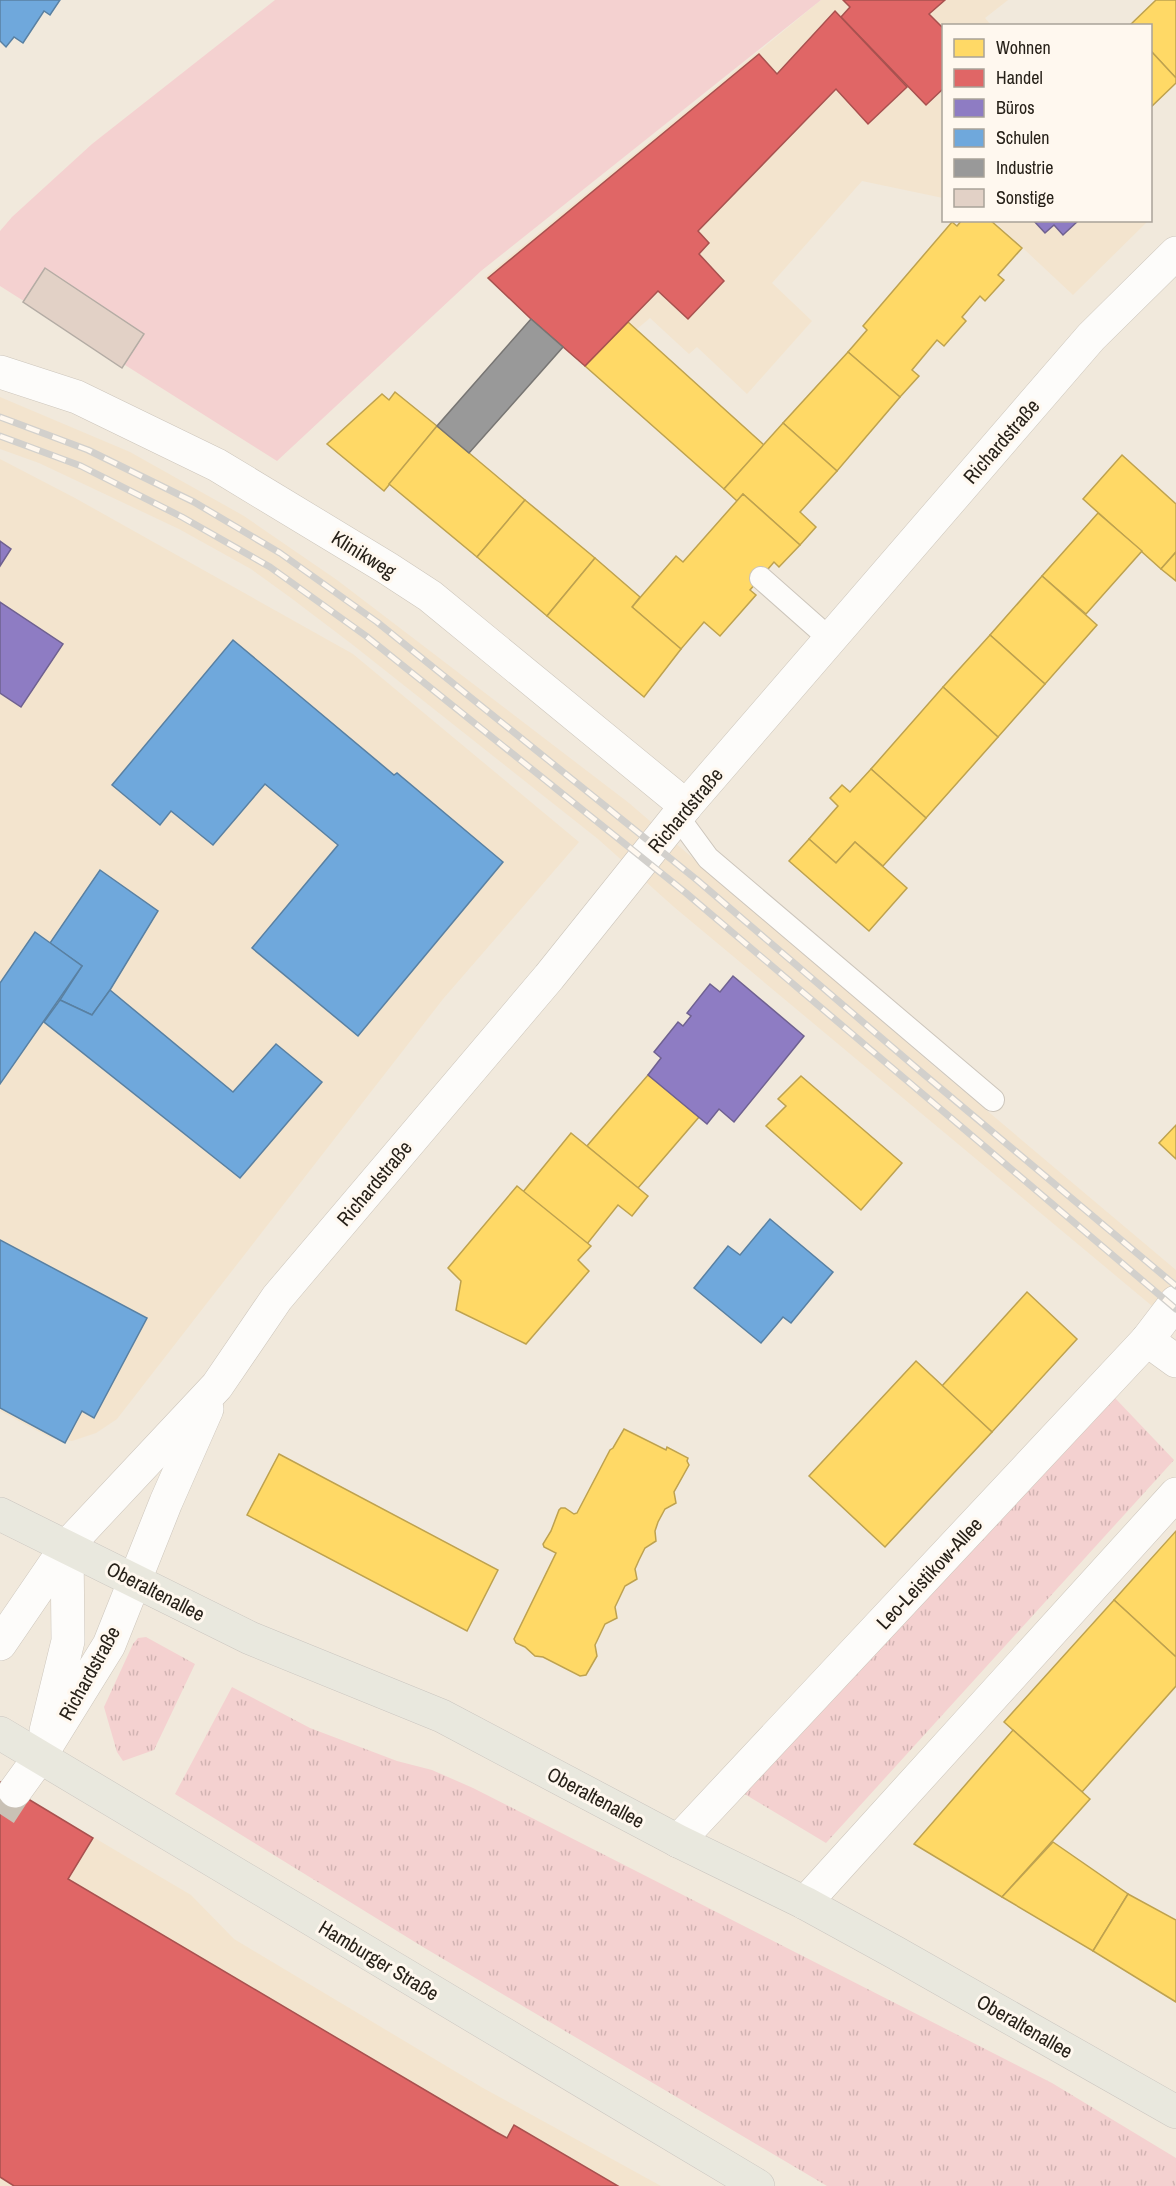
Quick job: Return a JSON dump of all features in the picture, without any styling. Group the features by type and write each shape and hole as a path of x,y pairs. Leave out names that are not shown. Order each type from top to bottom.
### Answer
{"main road":[{"name":"Oberaltenallee","path":"0,1514 250,1638 442,1716 678,1841 805,1903 1176,2112"},
{"name":"Hamburger Straße","path":"0,1733 758,2186"}],"street":[{"name":"Richardstraße","path":"0,1644 68,1546 217,1386 276,1298 549,977 682,812 1091,336 1176,253"},
{"name":"Klinikweg","path":"0,372 77,397 217,465 387,568 430,596 682,812"},
{"name":"Leo-Leistikow-Allee","path":"678,1841 1147,1340 1176,1302"},
{"path":"1147,1340 1176,1361"},
{"name":"Richardstraße","path":"39,1758 109,1645 166,1502 217,1386"},
{"path":"805,1903 1176,1494"},
{"name":"Richardstraße","path":"39,1758 68,1641 68,1546"},
{"path":"15,1791 39,1758"}],"lane":[{"path":"760,578 830,639"},
{"path":"682,812 708,858 993,1100"}],"shaded area":[{"path":"821,0 1008,0 985,18 990,24 942,24 942,198 862,181 772,283 812,321 747,394 697,347 689,354 650,318 637,329 628,322 583,365 485,277"},
{"path":"995,222 1147,222 1073,295"},
{"path":"0,397 130,452 244,516 337,580 629,803 928,1061 1176,1270 1176,1326 674,907 598,839 291,598 251,569 179,529 39,463 0,449"},
{"path":"0,459 75,498 353,654 579,842 443,999 117,1419 96,1433 72,1441 51,1438 0,1411"},
{"path":"0,1782 191,1895 234,1939 483,2088 661,2186 0,2186"}],"green space":[{"path":"275,0 821,0 481,271 277,461 0,286 0,231 12,217 92,144"},
{"path":"1115,1398 1174,1460 826,1843 743,1793"},
{"path":"146,1637 195,1664 154,1750 123,1761 117,1752 104,1707 133,1644 138,1638"},
{"path":"232,1687 310,1728 397,1761 432,1770 473,1788 1052,2083 1176,2158 1176,2186 827,2186 423,1947 175,1794"}],"building: Wohnen":[{"path":"1156,0 1176,0 1176,78 1152,52 1152,24 1131,24"},
{"path":"1152,52 1176,78 1176,83 1152,106"},
{"path":"952,222 957,226 960,222 992,222 1022,248 998,275 1004,280 985,301 980,296 962,317 966,321 944,346 937,340 912,370 919,376 900,397 848,352 867,330 863,326"},
{"path":"628,322 764,445 724,489 585,366"},
{"path":"848,352 900,397 837,471 783,423"},
{"path":"395,392 437,426 384,491 327,444 382,394 389,400"},
{"path":"783,423 837,471 800,512 816,527 800,545 743,494 737,501 724,489"},
{"path":"437,426 525,500 477,557 389,484"},
{"path":"1122,455 1176,504 1176,552 1161,569 1083,499"},
{"path":"743,494 800,545 779,567 774,562 750,590 756,595 720,636 704,622 681,649 632,607 676,556 683,562"},
{"path":"525,500 595,558 547,616 477,557"},
{"path":"1098,513 1142,551 1086,614 1042,576"},
{"path":"1176,552 1176,581 1161,569"},
{"path":"595,558 640,597 632,607 681,649 644,697 547,616"},
{"path":"1042,576 1097,625 1045,684 990,635"},
{"path":"990,635 1045,684 998,737 943,687"},
{"path":"943,687 998,737 926,818 871,769"},
{"path":"871,769 926,818 883,866 855,842 836,863 809,839 838,806 830,798 842,785 850,792"},
{"path":"809,839 836,863 855,842 907,888 869,931 789,861"},
{"path":"648,1075 699,1117 638,1188 587,1146"},
{"path":"801,1076 902,1163 861,1210 766,1126 786,1106 778,1099"},
{"path":"1176,1125 1176,1159 1159,1143"},
{"path":"571,1133 648,1196 632,1216 618,1205 587,1244 523,1192"},
{"path":"517,1186 591,1246 578,1260 589,1271 526,1344 456,1310 461,1281 448,1268"},
{"path":"1027,1292 1077,1339 992,1432 942,1386"},
{"path":"916,1361 992,1432 885,1547 809,1476"},
{"path":"624,1429 688,1458 689,1465 674,1492 676,1503 665,1509 658,1522 655,1531 656,1541 645,1548 639,1560 635,1569 637,1579 625,1586 615,1607 617,1618 605,1624 595,1645 597,1656 586,1675 580,1676 543,1657 535,1656 516,1643 514,1639 556,1553 544,1547 543,1544 559,1510 565,1508 574,1514 577,1513 610,1450"},
{"path":"279,1454 498,1570 467,1631 247,1515"},
{"path":"1176,1531 1176,1657 1114,1600"},
{"path":"1114,1600 1176,1657 1176,1686 1082,1792 1004,1722"},
{"path":"1013,1730 1090,1799 1002,1897 914,1844"},
{"path":"1053,1842 1128,1894 1093,1951 1002,1897"},
{"path":"1128,1894 1176,1920 1176,2002 1093,1951"}],"building: Handel":[{"path":"843,0 945,0 929,14 942,27 942,90 926,105 841,17 850,7"},
{"path":"835,11 907,87 868,124 836,89 698,231 709,243 699,254 724,281 688,319 658,291 585,366 488,278 759,54 777,74"},
{"path":"0,1782 93,1838 68,1879 496,2132 507,2138 514,2125 618,2186 14,2186 0,2177"}],"building: Büros":[{"path":"1035,222 1077,222 1063,235 1054,225 1045,233"},
{"path":"0,541 11,549 0,566"},
{"path":"0,602 63,644 21,707 0,693"},
{"path":"733,976 804,1036 734,1122 719,1109 707,1124 648,1075 661,1058 654,1052 678,1022 683,1026 691,1016 687,1013 710,984 720,992"}],"building: Schulen":[{"path":"0,0 60,0 50,15 44,11 23,43 14,37 6,47 0,41"},
{"path":"233,640 394,775 397,773 503,862 358,1036 252,948 338,845 265,784 213,845 171,811 160,825 112,785"},
{"path":"100,870 158,911 110,990 92,1015 60,1000 82,966 50,943"},
{"path":"35,932 82,966 0,1084 0,983"},
{"path":"110,990 233,1092 276,1044 322,1082 240,1178 44,1022 60,1000 92,1015"},
{"path":"770,1219 833,1272 791,1323 783,1317 761,1343 694,1288 728,1246 740,1255"},
{"path":"0,1240 147,1318 94,1418 82,1411 65,1443 0,1408"}],"building: Industrie":[{"path":"531,319 563,347 469,453 437,426"}],"building: Sonstige":[{"path":"45,268 144,334 122,368 23,302"}],"tunnel":[{"path":"0,1814 15,1791"}],"railway":[{"path":"0,417 88,450 194,502 280,553 377,622 697,880 1176,1286"},
{"path":"0,436 81,466 182,517 270,567 366,636 686,893 1176,1309"}]}
